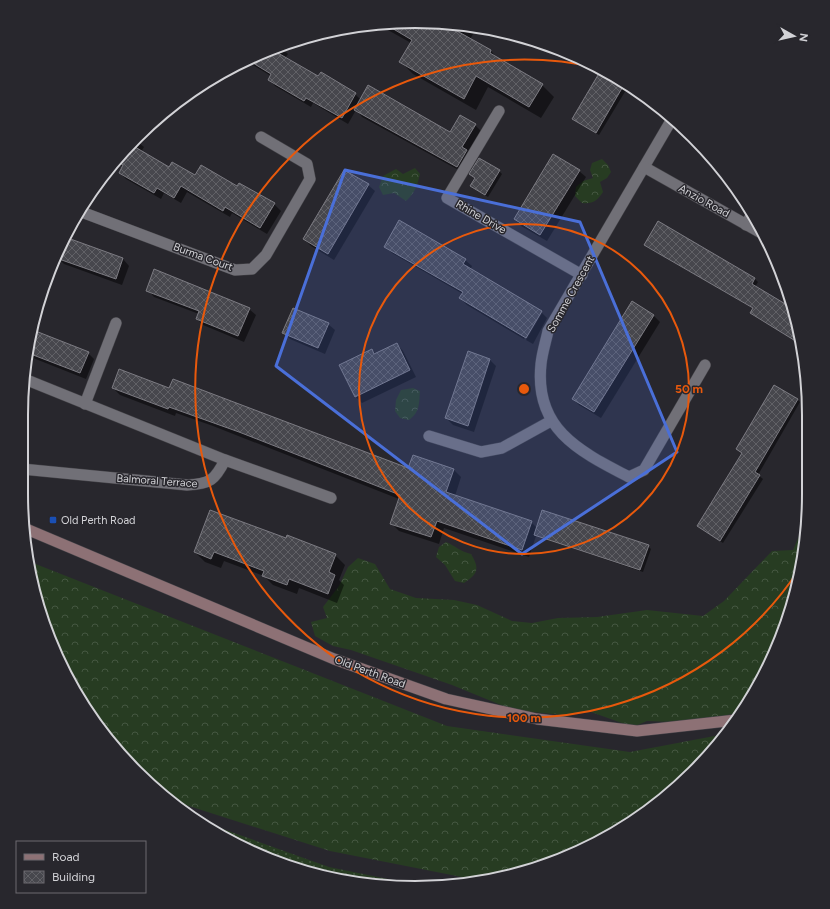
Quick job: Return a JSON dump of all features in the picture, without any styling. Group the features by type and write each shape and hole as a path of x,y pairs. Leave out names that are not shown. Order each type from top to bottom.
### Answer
{"main road":[{"name":"Old Perth Road","path":"30,530 334,659 446,699 537,719 638,731 729,721"}],"street":[{"name":"Rhine Drive","path":"499,111 447,198 582,275"},
{"name":"Somme Crescent","path":"669,123 548,331 541,363 541,393 551,421 571,444 629,477 644,470 705,365"},
{"name":"Burma Court","path":"85,213 235,270 252,269 266,255 310,179 307,164 262,137"},
{"name":"Anzio Road","path":"644,167 754,229"},
{"path":"746,225 749,220"},
{"path":"85,404 116,323"},
{"path":"30,381 225,460 331,498"},
{"path":"429,436 481,452 502,448 551,421"},
{"name":"Balmoral Terrace","path":"28,471 187,485 202,484 216,477 225,460"}],"highlighted area":[{"path":"345,170 580,222 677,452 522,554 276,366"}],"green space":[{"path":"602,159 608,165 611,172 607,178 600,182 603,192 599,198 594,201 582,203 575,196 576,187 583,181 593,178 590,170 592,163"},
{"path":"415,168 420,174 417,186 406,201 394,193 383,195 379,187 383,176 396,169 403,174"},
{"path":"413,388 420,391 417,411 409,420 400,418 395,411 396,400 401,390"},
{"path":"800,534 795,569 789,594 773,642 762,665 750,688 733,715 711,719 671,722 647,721 633,727 591,712 563,715 513,710 452,685 351,650 333,646 315,636 311,622 327,618 323,607 339,586 348,567 358,558 375,564 390,589 416,598 454,600 477,605 512,621 532,623 558,618 597,617 647,610 703,616 724,601 772,551 793,550"},
{"path":"446,542 471,554 474,559 476,564 475,574 464,583 455,581 445,565 436,557 439,547"},
{"path":"34,563 447,726 630,752 717,735 689,768 651,801 630,816 563,852 515,868 466,878 330,851 184,804 141,768 108,730 80,688 57,642 41,594"},
{"path":"218,827 329,867 393,880 364,878 315,868 267,852"}],"building":[{"path":"415,28 457,30 491,50 490,53 543,84 529,107 476,76 464,99 399,62 412,40 393,29"},
{"path":"278,53 318,76 321,72 356,93 342,118 306,98 304,101 268,80 271,74 254,63"},
{"path":"598,75 622,88 596,133 572,119"},
{"path":"368,85 450,132 460,115 476,124 462,147 467,150 457,167 354,110"},
{"path":"135,147 169,167 172,162 195,175 201,165 237,186 239,183 275,203 260,228 225,207 223,211 181,186 174,198 157,188 154,193 119,173 123,165 121,164"},
{"path":"553,154 580,170 540,235 514,219"},
{"path":"479,158 500,170 485,195 470,186 475,178 469,174"},
{"path":"344,170 369,184 328,254 303,239"},
{"path":"399,220 466,259 463,264 542,311 526,338 459,298 463,292 384,247"},
{"path":"658,221 755,278 752,284 785,304 795,341 750,313 753,308 644,245"},
{"path":"71,239 123,258 116,279 61,260"},
{"path":"154,269 250,308 238,336 196,319 199,311 146,291"},
{"path":"632,301 654,315 594,412 572,399"},
{"path":"293,308 329,323 318,348 282,333"},
{"path":"37,332 89,352 80,373 33,355"},
{"path":"397,343 410,370 355,397 339,365 372,349 374,354"},
{"path":"468,351 490,359 468,426 445,418"},
{"path":"119,369 169,388 173,379 408,468 413,455 454,469 446,492 532,521 522,550 437,521 431,537 390,524 400,495 239,432 169,407 168,409 112,388"},
{"path":"774,385 798,399 755,472 760,475 720,541 697,526 742,453 736,449"},
{"path":"210,510 286,538 287,535 336,554 329,572 335,575 328,594 289,579 287,585 262,576 264,571 214,552 211,559 194,552"},
{"path":"542,510 649,545 640,570 534,535"}],"place":[{"name":"Old Perth Road","path":"53,520"}]}
